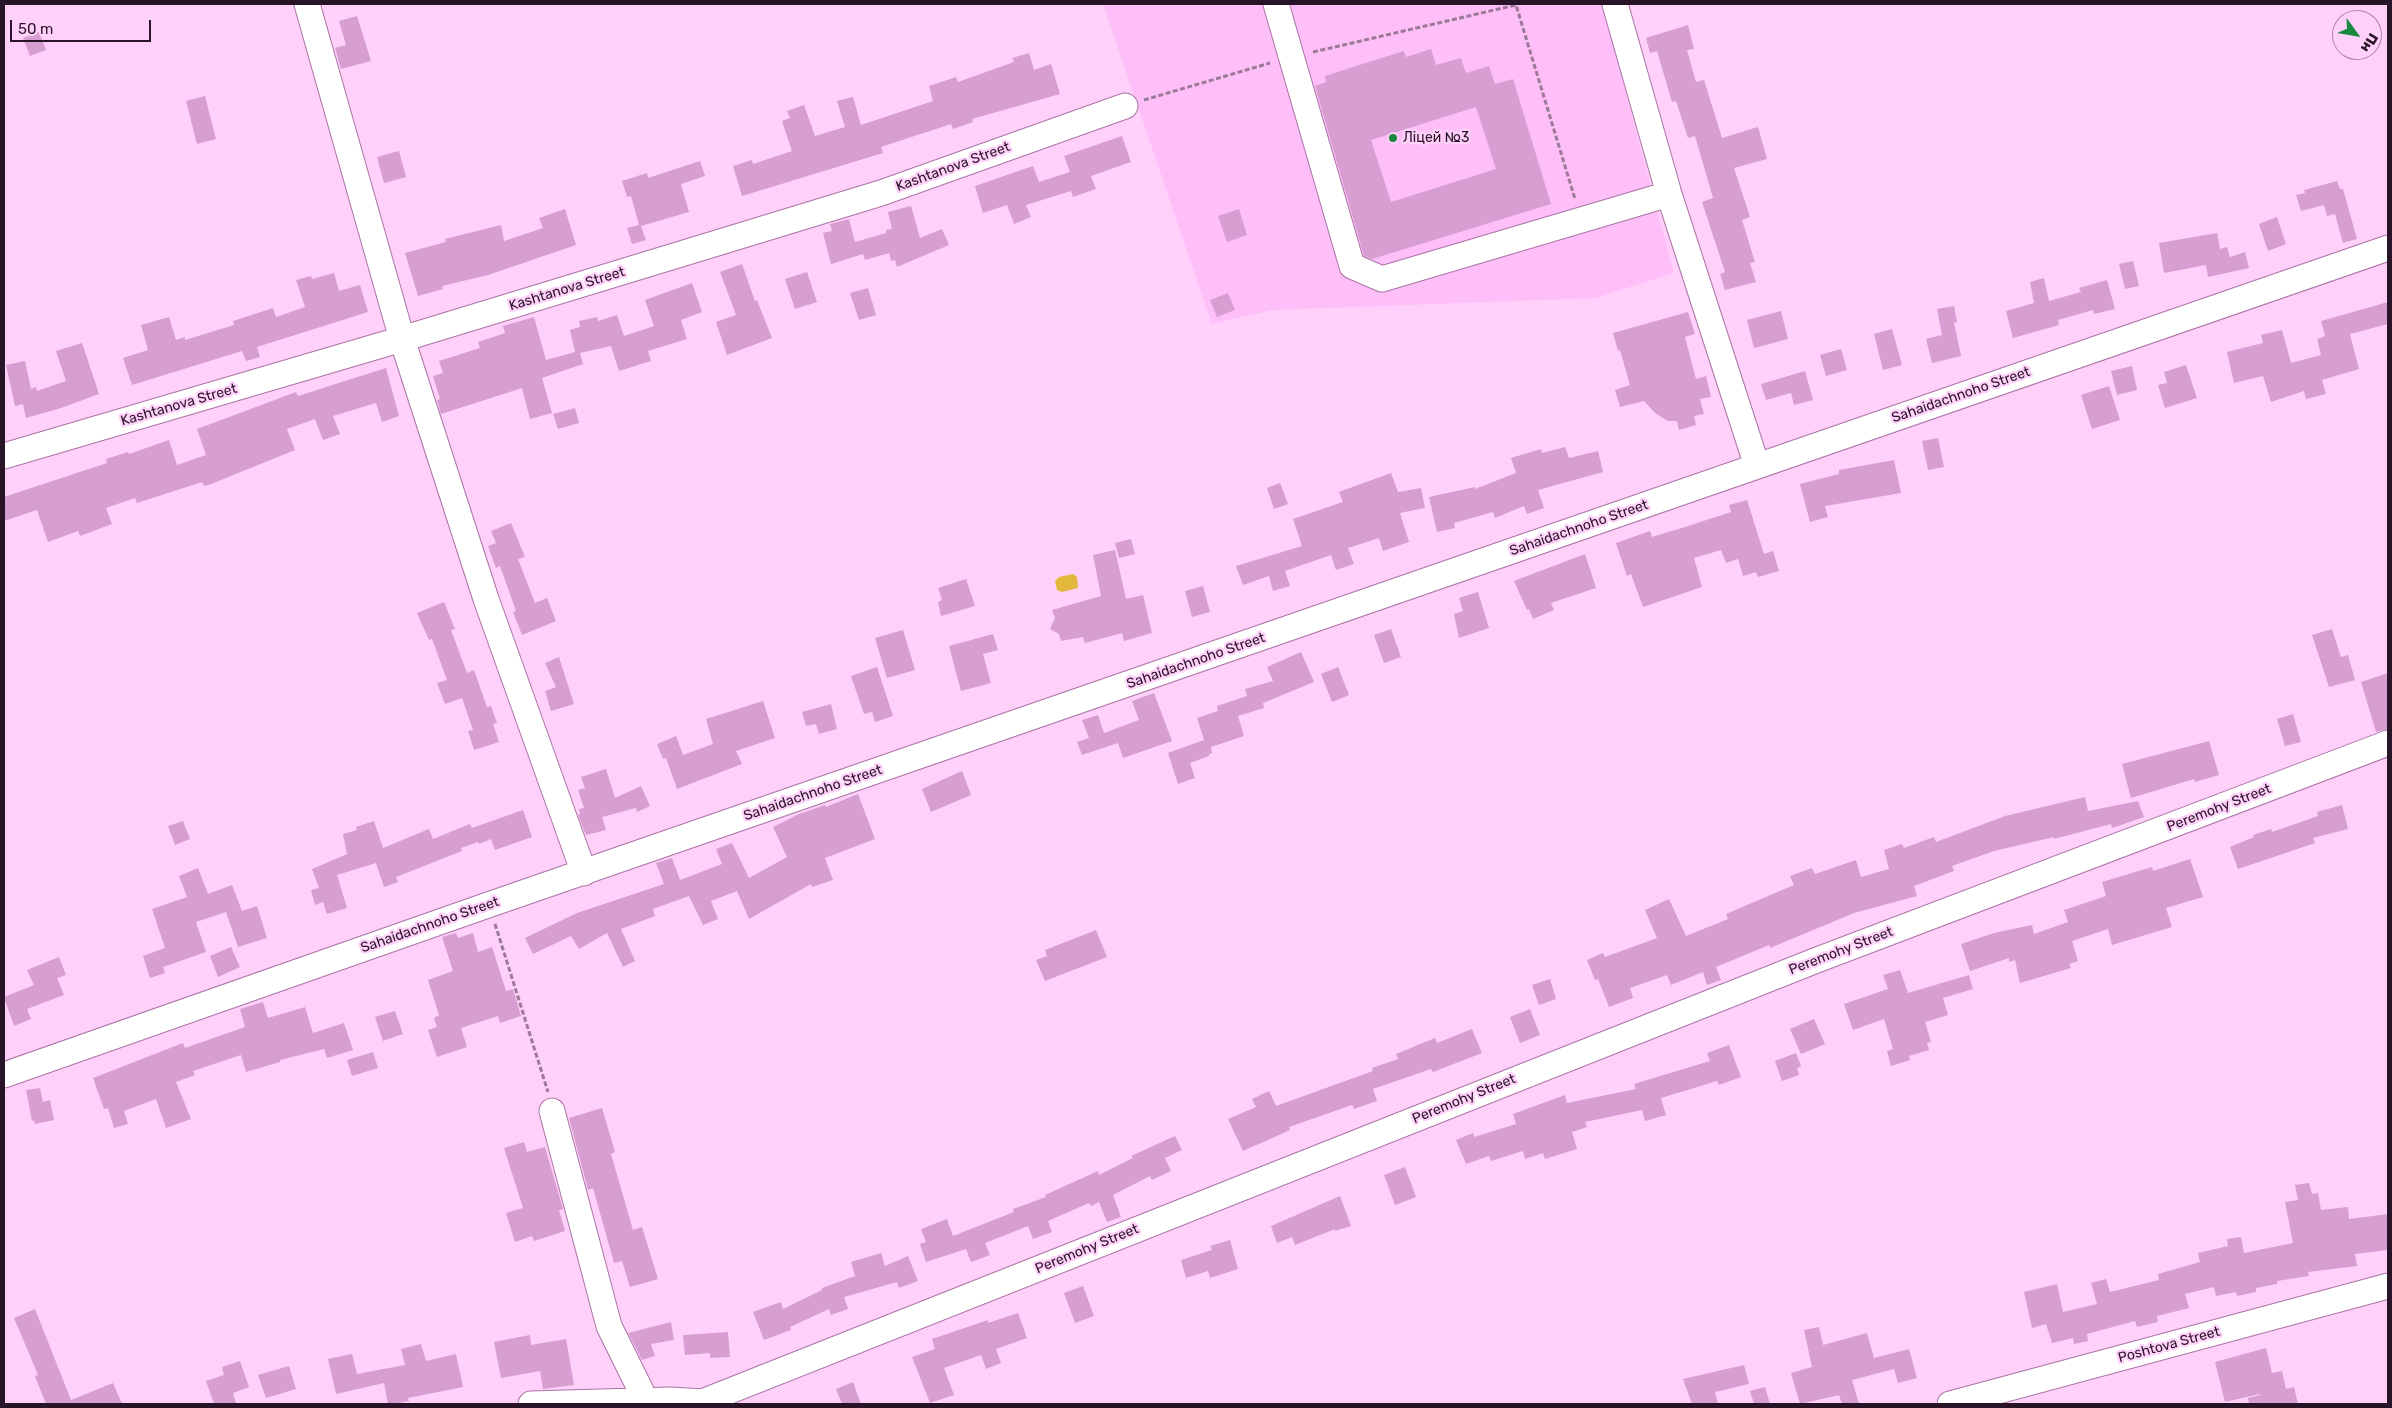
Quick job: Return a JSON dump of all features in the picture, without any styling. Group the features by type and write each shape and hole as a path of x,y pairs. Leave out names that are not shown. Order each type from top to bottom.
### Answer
{"street":[{"path":"307,4 402,338 486,599 584,873"},
{"path":"1276,4 1352,266 1382,279 1670,194"},
{"path":"1615,4 1670,194 1757,466"},
{"name":"Kashtanova Street","path":"4,456 881,193 1125,106"},
{"name":"Sahaidachnoho Street","path":"4,1075 488,904 584,873 2388,248"},
{"name":"Peremohy Street","path":"532,1404 646,1401 702,1403 1817,960 2388,744"},
{"path":"552,1111 609,1326 646,1401"},
{"name":"Poshtova Street","path":"1950,1404 2388,1286"}],"path":[{"path":"1125,106 1291,57 1520,4"},
{"path":"1512,6 1516,6 1582,220"},
{"path":"488,904 548,1091 552,1111"}],"shaded area":[{"name":"Ліцей №3","path":"1103,4 1602,4 1674,273 1595,298 1272,310 1212,324"},
{"path":"1073,574 1077,577 1078,588 1062,592 1057,590 1055,581 1059,577"}],"building":[{"path":"357,16 371,61 341,69 335,48 346,45 339,21"},
{"path":"1688,25 1694,49 1687,50 1696,82 1704,80 1722,138 1758,127 1767,159 1734,168 1750,217 1742,220 1755,262 1750,263 1756,282 1725,290 1720,274 1725,272 1702,202 1713,198 1695,136 1688,138 1676,101 1672,102 1657,51 1650,53 1646,38"},
{"path":"39,32 46,50 30,56 23,38"},
{"path":"1431,49 1436,65 1461,58 1466,73 1489,66 1495,84 1513,79 1551,204 1372,259 1364,256 1315,86 1326,82 1325,76 1353,67 1404,51 1406,57","holes":["1476,107 1496,169 1391,202 1371,140"]},
{"path":"1029,53 1034,70 1051,64 1060,94 972,119 973,122 953,129 951,124 881,147 883,153 742,196 733,166 752,160 753,164 792,151 782,121 790,118 787,111 804,105 815,136 845,127 837,101 853,97 861,125 933,101 929,86 956,77 958,82 1014,62 1012,58"},
{"path":"205,96 216,139 197,144 186,101"},
{"path":"1122,136 1131,162 1091,176 1096,189 1073,197 1071,191 1026,205 1031,217 1014,224 1007,205 983,213 975,186 1033,166 1039,182 1070,172 1064,156"},
{"path":"399,151 406,177 384,183 377,157"},
{"path":"700,161 705,176 681,184 689,212 641,226 646,240 632,244 627,228 639,225 631,196 627,197 622,181 647,173 648,178"},
{"path":"2337,181 2340,189 2343,189 2357,239 2343,243 2335,214 2327,216 2324,205 2301,211 2296,195 2305,193 2304,190"},
{"path":"911,206 920,238 942,229 949,245 897,267 895,260 891,261 889,253 865,260 863,254 831,264 823,233 832,231 830,224 849,219 855,242 886,233 886,230 892,229 888,212"},
{"path":"565,209 576,245 488,275 442,286 443,289 418,296 405,253 446,242 445,239 501,225 504,241 543,228 539,218"},
{"path":"1239,209 1247,235 1227,242 1218,216"},
{"path":"2277,217 2286,244 2268,251 2259,224"},
{"path":"2217,233 2220,249 2227,247 2230,257 2245,252 2249,268 2208,277 2206,265 2164,273 2159,243"},
{"path":"2133,261 2139,286 2125,289 2119,264"},
{"path":"742,264 755,301 757,300 772,338 727,355 716,322 736,315 720,272"},
{"path":"807,272 817,302 795,309 785,279"},
{"path":"334,273 339,291 360,285 368,312 257,347 260,357 246,361 242,351 132,385 123,358 148,350 141,325 169,317 176,340 185,337 185,340 234,325 233,321 273,308 276,317 305,307 296,280 311,276 312,279"},
{"path":"2044,278 2049,301 2081,292 2079,288 2107,280 2115,309 2094,314 2093,310 2058,320 2059,325 2013,338 2006,311 2034,303 2030,282"},
{"path":"692,283 702,312 681,320 687,339 648,351 651,361 619,371 611,346 580,353 583,364 542,378 552,413 530,419 522,388 441,414 437,400 440,399 433,376 443,373 439,361 480,348 478,342 505,333 503,326 534,317 546,360 575,352 570,330 580,327 579,321 597,317 598,321 617,315 624,336 654,326 645,300"},
{"path":"868,288 876,315 859,320 850,293"},
{"path":"1228,293 1235,310 1217,317 1210,300"},
{"path":"2388,302 2388,324 2350,334 2359,369 2322,380 2326,394 2306,399 2304,391 2271,402 2263,376 2234,383 2227,352 2263,343 2261,335 2282,330 2291,363 2321,355 2317,339 2325,336 2321,321"},
{"path":"1954,306 1957,322 1954,323 1961,356 1932,363 1926,339 1942,335 1937,309"},
{"path":"1781,311 1788,339 1754,348 1747,320"},
{"path":"1688,312 1695,334 1685,337 1696,379 1706,376 1711,397 1700,399 1704,414 1694,416 1696,425 1679,430 1677,421 1668,421 1655,413 1644,401 1620,407 1615,390 1630,385 1613,333"},
{"path":"1892,329 1902,365 1883,370 1874,334"},
{"path":"82,343 99,394 26,418 23,404 15,406 6,365 25,361 31,389 36,387 37,391 66,381 56,351"},
{"path":"1841,349 1847,370 1826,376 1820,355"},
{"path":"2186,365 2197,398 2165,408 2158,385 2167,383 2164,372"},
{"path":"2132,366 2137,390 2117,395 2111,371"},
{"path":"386,368 399,416 382,422 376,403 333,416 340,434 323,440 315,419 287,429 295,450 211,484 204,486 202,482 137,503 135,498 106,508 112,524 80,536 78,531 48,542 37,510 4,521 4,497 107,463 106,459 128,452 129,454 169,440 177,465 206,455 197,429 296,392 298,396"},
{"path":"1805,371 1813,400 1794,405 1791,393 1766,400 1761,384"},
{"path":"2109,386 2120,420 2092,429 2081,395"},
{"path":"575,408 579,423 558,429 553,414"},
{"path":"1938,438 1944,467 1928,470 1922,441"},
{"path":"1565,447 1569,458 1598,451 1603,472 1538,490 1544,508 1527,514 1524,506 1495,518 1493,512 1454,523 1455,528 1437,532 1429,497 1475,487 1475,489 1516,473 1511,458 1541,449 1542,453"},
{"path":"1894,460 1901,493 1825,506 1828,517 1810,522 1800,484 1839,474 1839,470"},
{"path":"1391,473 1398,492 1421,488 1425,508 1400,513 1409,542 1383,551 1379,538 1348,548 1354,564 1336,570 1331,555 1285,571 1290,586 1273,591 1269,576 1243,585 1236,566 1302,546 1293,519 1343,502 1339,492"},
{"path":"1280,483 1288,504 1274,509 1267,488"},
{"path":"1747,500 1764,554 1773,551 1779,571 1758,577 1756,572 1743,576 1738,559 1726,563 1721,550 1694,558 1702,587 1643,607 1631,574 1627,576 1616,543 1650,531 1652,537 1731,512 1729,505"},
{"path":"511,523 525,557 518,559 535,603 547,598 556,621 522,635 513,612 516,611 500,566 496,568 488,546 496,543 491,531"},
{"path":"1131,539 1135,554 1119,558 1115,543"},
{"path":"1115,550 1126,599 1143,595 1152,633 1124,641 1122,633 1085,643 1083,637 1061,641 1059,634 1050,629 1055,618 1052,610 1101,596 1093,555"},
{"path":"1585,554 1596,588 1551,603 1554,610 1533,619 1514,581"},
{"path":"966,579 975,606 941,616 938,602 942,600 938,588"},
{"path":"1203,586 1210,612 1192,617 1185,591"},
{"path":"1478,592 1489,628 1459,638 1454,614 1463,611 1459,598"},
{"path":"444,602 455,629 451,630 467,673 474,670 487,707 491,706 497,723 493,724 499,742 474,750 468,731 473,730 462,698 445,704 437,683 447,680 432,639 429,640 417,613"},
{"path":"1391,629 1401,657 1384,663 1374,635"},
{"path":"2332,629 2341,657 2348,655 2355,680 2329,687 2312,635"},
{"path":"903,630 915,670 887,678 875,638"},
{"path":"993,634 998,650 983,654 991,683 961,691 949,646"},
{"path":"1301,652 1314,682 1263,703 1264,708 1238,716 1244,736 1211,747 1212,753 1209,756 1190,763 1195,778 1178,784 1168,753 1204,740 1197,718 1218,711 1217,706 1247,696 1245,689 1273,681 1267,667"},
{"path":"559,657 574,704 551,711 545,691 556,687 545,663"},
{"path":"877,667 893,716 875,722 872,712 864,714 851,676"},
{"path":"1338,667 1349,695 1332,702 1321,674"},
{"path":"2388,673 2388,729 2376,732 2361,682"},
{"path":"1154,693 1172,741 1123,758 1118,743 1082,755 1077,742 1089,738 1082,720 1098,715 1104,733 1139,720 1132,701"},
{"path":"763,701 775,738 736,751 742,764 677,789 666,758 663,759 657,744 676,736 683,755 713,744 706,719"},
{"path":"831,704 837,729 819,734 816,724 806,726 802,712"},
{"path":"2293,714 2301,742 2285,746 2277,719"},
{"path":"2209,741 2219,775 2195,782 2194,779 2131,798 2122,764"},
{"path":"606,769 615,798 641,786 650,806 637,812 636,808 602,817 606,830 586,835 578,815 580,814 579,809 584,808 578,790 585,788 581,777"},
{"path":"962,771 971,795 931,812 922,789"},
{"path":"858,794 875,839 825,858 833,880 812,887 811,884 749,919 737,891 711,901 718,919 703,925 689,896 653,909 655,916 621,929 635,961 623,967 607,933 579,949 571,936 533,954 525,938 577,913 664,884 656,863 672,858 680,880 722,864 716,849 732,843 749,878 787,857 773,827 799,814 825,805 826,807"},
{"path":"2085,797 2088,811 2138,801 2144,817 2112,828 2111,824 2054,839 2054,837 1994,851 1952,866 1954,871 1914,886 1917,896 1854,913 1770,948 1769,945 1716,967 1721,980 1707,985 1703,972 1671,985 1667,975 1630,988 1633,998 1609,1007 1598,979 1595,980 1587,960 1603,953 1605,957 1657,938 1645,910 1669,899 1686,936 1728,919 1726,914 1794,885 1790,876 1812,868 1815,874 1856,860 1861,877 1889,869 1884,850 1902,844 1904,848 1934,837 1936,842 2005,816"},
{"path":"2342,805 2348,829 2313,838 2315,843 2238,869 2230,847 2254,837 2253,835 2271,829 2272,832 2318,816 2317,812"},
{"path":"523,810 532,837 495,850 491,839 479,844 478,842 461,848 462,851 396,877 398,882 384,887 376,863 337,875 347,908 327,914 323,902 315,905 311,890 319,888 312,869 347,854 343,834 357,830 356,827 374,821 383,848 429,829 433,839 470,824 472,828"},
{"path":"183,821 190,839 175,845 168,826"},
{"path":"2190,859 2203,897 2166,908 2172,927 2112,945 2108,929 2072,941 2078,961 2069,964 2071,968 2020,983 2015,960 2009,962 2009,958 1970,971 1961,944 1994,933 2032,925 2034,934 2068,922 2064,910 2106,896 2102,882 2152,867 2153,871"},
{"path":"198,868 208,894 232,885 242,911 257,906 267,938 238,947 226,912 196,922 206,952 163,967 165,973 150,978 143,956 165,948 152,909 187,897 179,876"},
{"path":"1096,930 1107,957 1045,981 1036,960 1047,956 1045,950"},
{"path":"456,933 458,938 473,933 478,952 492,947 506,991 513,989 521,1016 500,1023 498,1016 461,1028 467,1047 437,1057 428,1030 437,1027 434,1018 439,1015 428,980 453,971 442,937"},
{"path":"231,947 240,967 218,977 210,956"},
{"path":"59,957 66,975 57,978 64,995 27,1009 31,1019 14,1026 4,997 34,985 27,970"},
{"path":"1900,970 1908,993 1969,975 1973,989 1943,998 1948,1015 1925,1022 1931,1042 1927,1043 1929,1050 1909,1056 1910,1060 1891,1066 1887,1051 1893,1049 1884,1019 1853,1030 1844,1004 1888,989 1883,975"},
{"path":"1550,979 1556,999 1539,1005 1532,985"},
{"path":"263,1002 268,1018 305,1007 313,1033 344,1023 353,1050 327,1058 324,1049 280,1060 280,1062 246,1072 241,1055 193,1071 195,1075 176,1082 191,1119 166,1128 156,1099 124,1111 128,1124 114,1128 108,1108 104,1109 93,1078 183,1043 185,1048 245,1027 240,1009"},
{"path":"1530,1009 1540,1035 1520,1043 1510,1017"},
{"path":"395,1011 403,1034 383,1041 375,1017"},
{"path":"1814,1019 1825,1044 1801,1054 1790,1029"},
{"path":"1472,1029 1482,1053 1433,1072 1431,1069 1373,1089 1377,1101 1354,1109 1352,1105 1289,1127 1290,1130 1243,1151 1228,1119 1256,1107 1252,1099 1269,1091 1276,1106 1373,1071 1372,1068 1398,1059 1396,1054 1435,1038 1437,1043"},
{"path":"1729,1045 1741,1077 1719,1085 1717,1081 1661,1098 1666,1115 1645,1121 1642,1110 1585,1122 1587,1127 1572,1132 1577,1149 1545,1159 1543,1153 1525,1159 1523,1151 1491,1161 1489,1156 1466,1164 1456,1140 1473,1133 1474,1137 1516,1124 1513,1114 1565,1095 1567,1103 1636,1089 1634,1084 1710,1061 1707,1053"},
{"path":"373,1052 378,1068 352,1076 347,1060"},
{"path":"1796,1053 1801,1066 1797,1068 1799,1075 1782,1081 1775,1061"},
{"path":"40,1088 43,1102 50,1100 54,1120 35,1124 34,1120 32,1121 26,1090"},
{"path":"602,1108 615,1152 611,1154 633,1230 642,1227 658,1279 630,1287 622,1261 614,1263 593,1188 588,1190 569,1118"},
{"path":"1175,1136 1182,1150 1165,1158 1171,1171 1152,1180 1150,1176 1113,1195 1121,1217 1107,1222 1099,1202 1091,1206 1089,1203 1048,1221 1052,1232 1033,1239 1028,1226 985,1243 990,1255 971,1262 966,1249 926,1262 920,1244 926,1242 921,1229 947,1219 953,1236 1014,1212 1013,1209 1046,1197 1045,1195 1098,1171 1099,1175 1133,1158 1131,1156"},
{"path":"524,1142 527,1152 545,1147 563,1209 559,1210 565,1231 534,1241 532,1236 515,1242 506,1213 523,1208 504,1148"},
{"path":"1405,1167 1416,1197 1395,1205 1384,1175"},
{"path":"2309,1183 2312,1194 2318,1193 2321,1210 2348,1207 2349,1219 2388,1214 2388,1250 2355,1254 2357,1266 2308,1272 2309,1276 2277,1281 2277,1284 2256,1288 2256,1292 2237,1296 2236,1292 2216,1296 2214,1287 2185,1294 2189,1308 2157,1316 2158,1322 2137,1327 2135,1321 2087,1334 2088,1341 2074,1344 2073,1338 2052,1343 2046,1324 2032,1328 2024,1292 2057,1284 2063,1312 2097,1304 2091,1283 2106,1279 2110,1292 2159,1280 2158,1274 2200,1262 2198,1253 2228,1246 2227,1239 2241,1237 2244,1253 2293,1243 2285,1202 2298,1200 2295,1185"},
{"path":"1340,1196 1351,1226 1335,1231 1335,1229 1295,1245 1292,1237 1277,1243 1271,1226"},
{"path":"1230,1240 1238,1269 1210,1278 1208,1271 1186,1278 1181,1260 1212,1250 1210,1246"},
{"path":"881,1253 885,1266 908,1256 918,1281 899,1288 897,1282 844,1297 848,1309 831,1315 829,1309 790,1327 791,1330 764,1340 753,1312 781,1302 783,1309 822,1290 822,1288 855,1276 851,1262"},
{"path":"1083,1286 1094,1316 1075,1323 1064,1293"},
{"path":"35,1309 71,1400 113,1383 122,1404 46,1404 35,1376 38,1375 14,1318"},
{"path":"1018,1313 1027,1338 996,1349 1001,1363 986,1369 981,1355 944,1368 954,1395 930,1403 912,1357 935,1349 932,1339 988,1320 988,1323"},
{"path":"671,1322 674,1340 651,1344 655,1356 642,1360 628,1333"},
{"path":"1819,1327 1823,1345 1867,1333 1874,1358 1909,1349 1917,1378 1898,1383 1894,1369 1852,1380 1859,1404 1842,1404 1839,1395 1800,1404 1791,1373 1812,1367 1804,1330"},
{"path":"728,1332 730,1357 710,1358 710,1353 685,1355 683,1335"},
{"path":"530,1335 531,1345 566,1339 574,1385 543,1389 540,1371 501,1378 494,1342"},
{"path":"421,1344 426,1361 456,1354 463,1387 408,1398 409,1401 393,1404 388,1404 384,1383 336,1394 328,1359 352,1354 357,1374 405,1365 401,1349"},
{"path":"2266,1348 2272,1373 2282,1371 2286,1389 2294,1387 2298,1404 2249,1404 2248,1398 2260,1394 2225,1402 2215,1362"},
{"path":"240,1361 249,1387 233,1393 236,1404 214,1404 206,1381 224,1375 222,1367"},
{"path":"1744,1365 1749,1384 1715,1392 1718,1404 1692,1404 1683,1379"},
{"path":"289,1366 296,1389 266,1398 258,1375"},
{"path":"853,1382 861,1404 842,1404 836,1389"},
{"path":"1765,1387 1770,1404 1754,1404 1750,1391"}],"place":[{"name":"Ліцей №3","path":"1393,138"}]}
